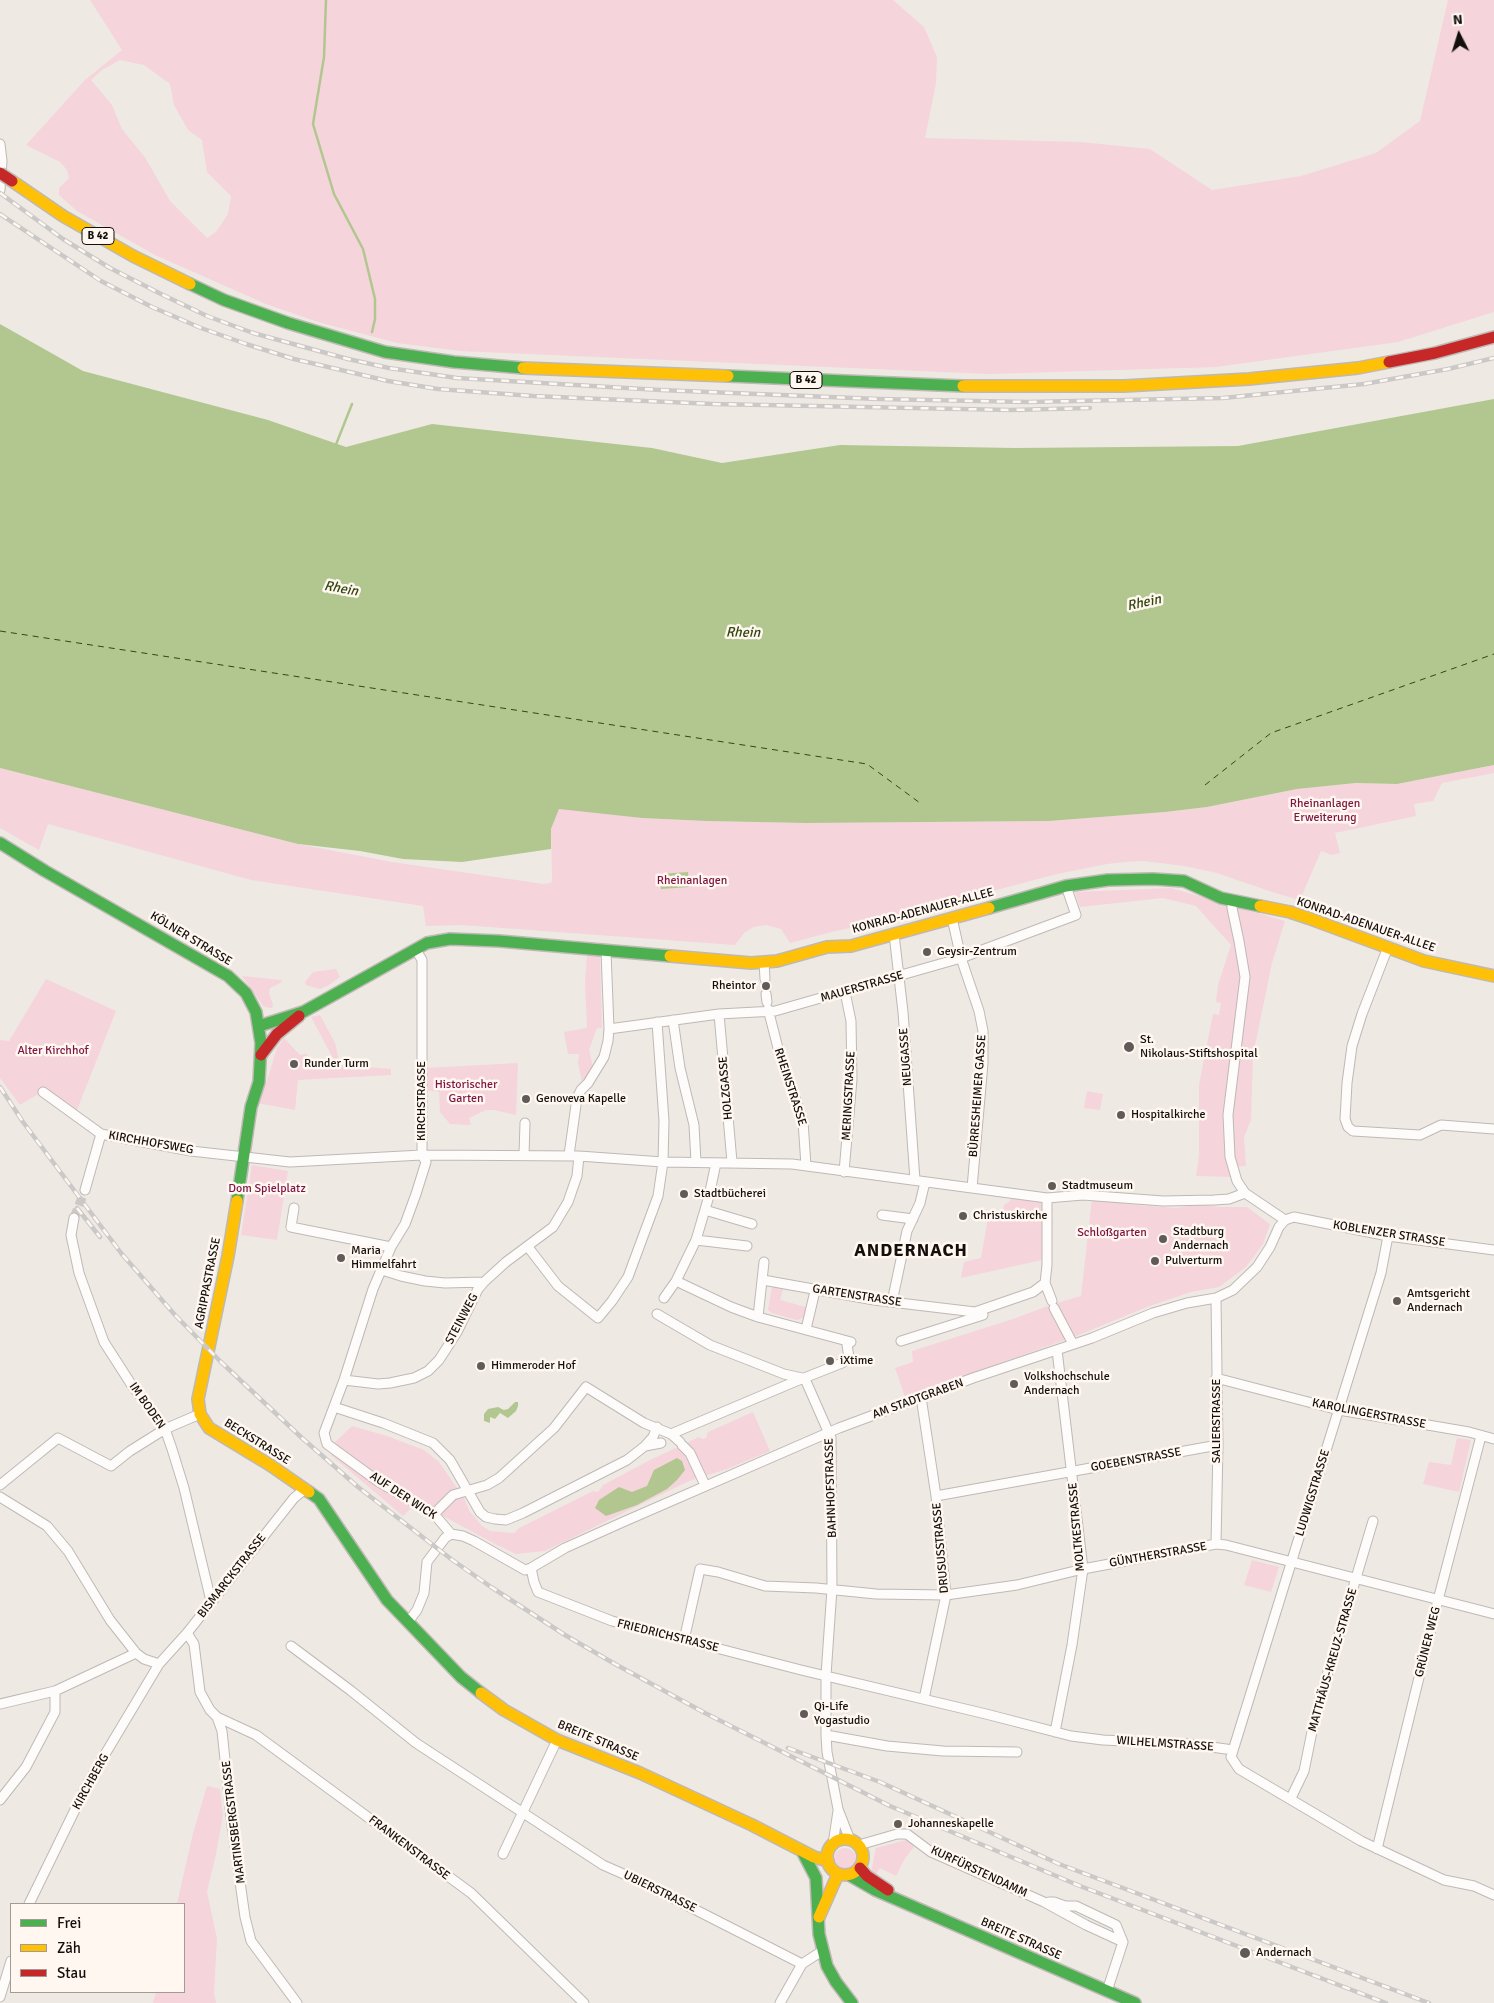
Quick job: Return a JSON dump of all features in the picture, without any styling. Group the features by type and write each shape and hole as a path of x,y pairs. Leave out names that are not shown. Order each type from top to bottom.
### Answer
{"street":[{"path":"0,144 2,161 0,190"},
{"name":"B 42","path":"0,173 63,216 133,256 224,300 288,324 385,352 454,362 532,368 960,386 1106,386 1249,379 1358,368 1435,353 1494,338"},
{"name":"KÖLNER STRASSE","path":"0,843 45,871 228,976 246,993 256,1012 262,1043 259,1057 259,1082 251,1107 243,1156"},
{"name":"KONRAD-ADENAUER-ALLEE","path":"303,1012 427,943 450,939 500,941 606,951 764,962 790,958 827,947 850,946 1066,886 1108,880 1165,879 1184,882 1221,898 1290,912 1424,960 1494,976"},
{"name":"MAUERSTRASSE","path":"609,1029 719,1014 767,1004 845,992 962,958 1076,915 1066,886"},
{"path":"1232,901 1240,941 1244,977 1228,1115 1230,1157 1237,1180 1245,1193 1285,1220"},
{"name":"BÜRRESHEIMER GASSE","path":"952,918 962,958 979,1011 983,1032 983,1063 972,1188"},
{"name":"NEUGASSE","path":"894,934 903,1012 915,1180"},
{"path":"1388,947 1362,1014 1352,1046 1345,1119 1348,1126 1353,1131 1420,1135 1441,1125 1494,1129"},
{"name":"KIRCHSTRASSE","path":"327,1444 324,1433 344,1380 358,1333 391,1247 405,1224 426,1162 422,1155 422,960 416,950"},
{"path":"568,1155 577,1098 604,1057 609,1029 606,951"},
{"path":"764,962 765,979"},
{"name":"MERINGSTRASSE","path":"844,1172 852,1079 851,1021 845,992"},
{"name":"RHEINSTRASSE","path":"767,1004 805,1133 806,1166"},
{"path":"260,1026 303,1012"},
{"path":"259,1057 277,1034 303,1012"},
{"name":"HOLZGASSE","path":"719,1014 732,1162"},
{"path":"673,1020 680,1068 694,1125 696,1162"},
{"path":"528,1247 558,1286 598,1318 628,1278 658,1196 663,1162 664,1121 657,1022"},
{"path":"260,1026 270,1028 287,1027"},
{"name":"KIRCHHOFSWEG","path":"42,1092 101,1134 179,1149 290,1162 422,1155 568,1155 663,1162 732,1162 806,1166 1047,1198 1083,1195 1162,1201 1229,1199 1245,1193"},
{"path":"524,1155 525,1123"},
{"path":"85,1190 101,1134"},
{"name":"AGRIPPASTRASSE","path":"200,1414 198,1399 228,1256 243,1156"},
{"name":"STEINWEG","path":"344,1380 378,1384 390,1383 414,1378 428,1371 439,1360 457,1332 478,1289 484,1282 506,1262 553,1228 571,1193 578,1170 579,1156"},
{"path":"664,1298 676,1281 696,1240 716,1163"},
{"path":"892,1302 907,1231 920,1203 925,1182"},
{"path":"1047,1198 1047,1265 1045,1283 1053,1305 1072,1344"},
{"path":"294,1208 291,1228 391,1247"},
{"path":"705,1210 752,1224"},
{"path":"882,1215 913,1219"},
{"name":"KOBLENZER STRASSE","path":"1285,1220 1294,1217 1388,1236 1494,1250"},
{"name":"IM BODEN","path":"74,1218 71,1235 79,1272 104,1342 131,1384 165,1429 184,1488 211,1601"},
{"name":"AM STADTGRABEN","path":"531,1568 566,1548 828,1432 1153,1314 1187,1303 1216,1298 1233,1290 1257,1267 1270,1247 1279,1227 1285,1220"},
{"name":"LUDWIGSTRASSE","path":"1233,1750 1381,1273 1388,1236"},
{"path":"696,1240 747,1246"},
{"path":"758,1317 764,1262"},
{"path":"382,1270 401,1276 425,1280 484,1282"},
{"name":"GARTENSTRASSE","path":"763,1280 815,1291 892,1302 952,1307 975,1312 988,1308"},
{"path":"671,1434 688,1429 842,1363 849,1357 847,1345 851,1342 758,1317 731,1307 676,1281"},
{"path":"901,1341 983,1315 988,1308 1033,1292 1045,1283"},
{"path":"806,1329 815,1291"},
{"name":"SALIERSTRASSE","path":"1216,1298 1218,1445 1216,1544"},
{"path":"657,1314 710,1345 784,1374 805,1379"},
{"name":"MOLTKESTRASSE","path":"1055,1732 1072,1645 1083,1569 1057,1350"},
{"name":"KAROLINGERSTRASSE","path":"1216,1378 1339,1410 1469,1432 1494,1439"},
{"name":"BAHNHOFSTRASSE","path":"805,1379 831,1438 832,1589 826,1675 826,1735 827,1752 838,1809 835,1861"},
{"path":"434,1514 453,1495 487,1485 511,1468 554,1428 586,1387 644,1423 671,1434 690,1453 705,1485"},
{"name":"DRUSUSSTRASSE","path":"921,1397 936,1496 946,1595 924,1699"},
{"path":"334,1407 383,1423 433,1444 450,1460 480,1512 486,1517 506,1520 627,1460 645,1446 653,1437 657,1427"},
{"path":"0,1485 58,1438 111,1466 130,1451 165,1429 200,1414"},
{"name":"BECKSTRASSE","path":"200,1414 203,1421 217,1434 305,1489"},
{"name":"GRÜNER WEG","path":"1377,1849 1438,1600 1481,1436"},
{"path":"645,1446 660,1442"},
{"name":"AUF DER WICK","path":"327,1444 379,1482 434,1514 451,1534"},
{"name":"GOEBENSTRASSE","path":"936,1496 1218,1445"},
{"name":"BISMARCKSTRASSE","path":"159,1664 188,1633 211,1601 294,1498 305,1489"},
{"name":"BREITE STRASSE","path":"305,1489 319,1499 387,1600 461,1677 504,1710 557,1740 640,1773 814,1857 835,1861 875,1890 1135,2003"},
{"path":"0,1497 47,1526 68,1551 110,1620 136,1652 144,1659 159,1664"},
{"name":"MATTHÄUS-KREUZ-STRASSE","path":"1291,1798 1304,1771 1316,1712 1373,1521"},
{"path":"408,1622 417,1610 424,1593 427,1562 445,1538 451,1534 463,1536 474,1541 525,1570 531,1568"},
{"name":"GÜNTHERSTRASSE","path":"684,1640 700,1569 718,1572 765,1586 832,1589 876,1594 946,1595 1017,1585 1083,1569 1216,1544 1494,1614"},
{"name":"FRIEDRICHSTRASSE","path":"531,1568 538,1592 612,1621 826,1675"},
{"name":"MARTINSBERGSTRASSE","path":"188,1633 194,1644 200,1692 210,1710 217,1717 225,1745 232,1826 245,1917 251,1941 298,2003"},
{"name":"UBIERSTRASSE","path":"291,1646 358,1696 416,1743 603,1865 637,1880 802,1964"},
{"path":"0,1704 55,1691 136,1652"},
{"name":"KIRCHBERG","path":"29,1903 89,1781 159,1664"},
{"name":"WILHELMSTRASSE","path":"826,1675 1055,1732 1102,1740 1190,1744 1233,1750 1231,1757 1239,1768 1377,1849 1444,1880 1474,1886 1494,1895"},
{"path":"0,1800 26,1767 55,1712 55,1691"},
{"name":"FRANKENSTRASSE","path":"217,1717 256,1735 471,1893 584,2003"},
{"path":"826,1735 887,1746 943,1751 1017,1752"},
{"path":"504,1854 557,1740"},
{"name":"BAHNHOFSTRASSE","path":"838,1809 855,1843"},
{"name":"KURFÜRSTENDAMM","path":"855,1843 896,1834 907,1834 931,1852 1044,1902 1086,1926 1123,1942"},
{"path":"818,1913 835,1861 844,1839 855,1843 863,1856 860,1868 835,1861"},
{"path":"800,1849 816,1878 822,1951 827,1966 836,1982 852,2003"},
{"name":"BREITE STRASSE","path":"860,1868 897,1899"},
{"name":"KURFÜRSTENDAMM","path":"1044,1902 1076,1906 1116,1925 1123,1942"},
{"path":"1107,1991 1123,1942"},
{"path":"780,2003 802,1964 822,1951"},
{"path":"0,1996 10,1964"}],"green space":[{"path":"90,0 893,0 924,27 937,57 936,83 925,138 1081,142 1150,149 1212,190 1301,176 1376,153 1420,121 1448,0 1494,0 1494,312 1398,342 1216,367 988,374 460,351 397,343 318,322 266,304 155,255 77,211 59,195 59,188 69,178 67,170 60,162 26,145 85,80 122,50","holes":["120,60 144,65 170,84 174,105 188,130 202,140 207,172 231,196 228,214 216,232 207,238 170,201 146,159 122,129 112,105 91,80 102,70"]},
{"name":"Rheinanlagen","path":"1494,765 1494,773 1442,783 1433,801 1414,804 1416,816 1335,833 1340,853 1332,855 1321,851 1300,900 1217,873 1184,866 1144,861 1126,862 1057,874 947,903 912,916 835,931 790,943 781,929 766,925 754,927 745,932 735,945 461,925 426,926 423,906 251,880 48,824 39,850 0,828 0,768 298,844 392,862 544,884 552,881 551,829 559,808 642,818 706,821 806,823 1049,821 1207,807 1297,789 1356,783 1397,784"},
{"path":"1171,888 1285,921 1272,963 1253,1055 1251,1120 1244,1137 1246,1166 1231,1167 1234,1177 1196,1176 1199,1155 1199,1085 1213,1014 1219,1015 1221,1003 1216,1002 1218,985 1231,945 1196,906 1163,898 1080,907 1075,892"},
{"path":"587,955 600,956 602,1028 597,1028 589,1050 594,1072 583,1086 578,1063 579,1054 568,1054 564,1032 587,1028 585,982"},
{"path":"336,969 340,977 329,985 320,989 306,985 305,982 313,972"},
{"path":"242,976 281,980 282,982 270,988 272,1008 264,1007"},
{"name":"Alter Kirchhof","path":"46,979 116,1011 77,1110 62,1109 40,1093 20,1105 0,1078 0,1040 9,1041"},
{"path":"320,1015 335,1043 340,1065 391,1069 391,1075 298,1080 295,1110 257,1103 265,1087 277,1048 284,1038 300,1055 307,1054 311,1063 330,1063 334,1065 333,1058 311,1017"},
{"name":"Historischer Garten","path":"518,1063 516,1115 486,1110 469,1118 471,1125 450,1124 440,1112 439,1092 427,1090 426,1068"},
{"path":"1087,1091 1103,1094 1100,1110 1084,1108"},
{"name":"Dom Spielplatz","path":"252,1165 288,1171 277,1240 241,1235"},
{"path":"1011,1195 1043,1200 1042,1260 961,1278 964,1262 981,1258 989,1212 998,1215 1003,1211 1004,1205 1010,1201"},
{"name":"Schloßgarten","path":"1092,1199 1176,1208 1200,1204 1220,1207 1247,1207 1270,1224 1263,1244 1246,1267 1219,1287 1191,1292 1147,1307 1076,1336 905,1397 895,1368 913,1362 912,1351 1048,1306 1050,1308 1056,1307 1057,1303 1081,1296"},
{"path":"772,1287 783,1289 780,1300 806,1307 805,1317 797,1320 772,1313 768,1310"},
{"path":"753,1412 770,1451 727,1469 689,1481 545,1551 516,1554 417,1502 403,1516 331,1455 333,1444 352,1426 387,1436 424,1450 439,1462 464,1498 470,1512 482,1526 490,1531 514,1533 519,1528 593,1491 598,1492 603,1485 650,1460 699,1437 706,1438 708,1432"},
{"path":"1457,1438 1471,1440 1459,1492 1423,1484 1429,1462 1451,1465"},
{"path":"1252,1560 1279,1567 1271,1592 1244,1585"},
{"path":"207,1786 220,1789 223,1815 207,1892 217,1939 214,1993 216,2003 153,2003 156,1993 185,1993 185,1903 177,1903 193,1833"},
{"path":"906,1840 916,1844 904,1860 896,1876 880,1868 875,1876 871,1873 876,1848"},
{"path":"841,1848 849,1848 856,1855 856,1863 849,1870 841,1870 834,1863 834,1855"}],"water":[{"name":"Rhein","path":"0,324 83,371 268,420 346,447 432,424 652,448 722,463 840,445 1016,448 1238,446 1494,399 1494,765 1397,784 1356,783 1297,789 1207,807 1049,821 806,823 706,821 642,818 559,809 551,829 551,849 462,862 403,859 360,851 298,844 0,768"},
{"path":"688,872 689,887 661,889 660,874"},
{"path":"515,1402 518,1402 516,1411 508,1418 500,1413 495,1419 490,1417 490,1423 484,1421 484,1414 488,1409 498,1407 504,1410 508,1409"},
{"path":"677,1458 682,1461 685,1470 667,1489 637,1505 606,1516 595,1508 599,1500 619,1487 632,1492 647,1486 654,1470"}],"waterway":[{"path":"326,0 324,57 313,124 334,194 363,249 375,299 375,319 372,332"},
{"path":"335,447 352,404"}],"ferry route":[{"path":"0,631 867,764 920,803"},
{"path":"1205,785 1271,733 1494,654"}],"tunnel":[{"path":"765,979 766,994"},
{"path":"74,1218 85,1190"}],"railway":[{"path":"0,193 63,239 110,268 207,316 253,333 348,359 389,368 457,378 660,390 878,399 1027,402 1223,398 1364,384 1448,369 1494,358"},
{"path":"0,214 101,281 152,307 201,328 246,344 294,359 388,381 438,389 533,396 714,404 1011,410 1090,408"},
{"path":"0,1087 23,1122 121,1253 175,1315 221,1362 302,1438 358,1487 451,1559 491,1587 565,1635 615,1664 705,1713 890,1806 1080,1886 1386,2003"},
{"path":"77,1208 100,1237"},
{"path":"788,1748 880,1782 1059,1864 1429,2003"}],"traffic: fast":[{"path":"190,284 224,300 288,323 385,352 454,362 523,368"},
{"path":"728,376 963,386"},
{"path":"0,843 45,871 228,976 246,993 256,1012 261,1043 259,1082 251,1107 237,1201"},
{"path":"989,908 1066,886 1108,880 1153,879 1184,881 1221,898 1260,906"},
{"path":"259,1026 303,1012 427,943 450,939 499,941 670,956"},
{"path":"309,1492 319,1499 387,1600 461,1677 481,1693"},
{"path":"802,1851 816,1878 819,1934 827,1966 836,1982 852,2003"},
{"path":"849,1875 875,1890 1135,2003"}],"traffic: slow":[{"path":"12,181 63,216 133,256 190,284"},
{"path":"963,386 1124,386 1249,379 1358,368 1389,362"},
{"path":"523,368 728,376"},
{"path":"1260,906 1308,918 1424,961 1494,976"},
{"path":"670,956 751,963 777,961 827,947 851,946 989,908"},
{"path":"237,1201 228,1256 198,1399 200,1414 209,1428 270,1465 309,1492"},
{"path":"481,1693 504,1710 557,1740 640,1773 752,1825 814,1857 828,1861"},
{"path":"845,1839 858,1844 863,1857 858,1870 845,1875 832,1870 827,1857 832,1844 845,1839"},
{"path":"819,1917 838,1874"}],"traffic: jam":[{"path":"0,173 12,181"},
{"path":"1389,362 1435,353 1494,337"},
{"path":"261,1055 277,1034 299,1016"},
{"path":"860,1868 867,1876 888,1890"}],"place":[{"name":"Geysir-Zentrum","path":"927,952"},
{"name":"Rheintor","path":"766,986"},
{"name":"St. Nikolaus-Stiftshospital","path":"1129,1047"},
{"name":"Runder Turm","path":"294,1064"},
{"name":"Genoveva Kapelle","path":"526,1099"},
{"name":"Hospitalkirche","path":"1121,1115"},
{"name":"Stadtmuseum","path":"1052,1186"},
{"name":"Stadtbücherei","path":"684,1194"},
{"name":"Christuskirche","path":"963,1216"},
{"name":"Stadtburg Andernach","path":"1163,1239"},
{"name":"Maria Himmelfahrt","path":"341,1258"},
{"name":"Pulverturm","path":"1155,1261"},
{"name":"Amtsgericht Andernach","path":"1397,1301"},
{"name":"iXtime","path":"830,1361"},
{"name":"Himmeroder Hof","path":"481,1366"},
{"name":"Volkshochschule Andernach","path":"1014,1384"},
{"name":"Qi-Life Yogastudio","path":"804,1714"},
{"name":"Johanneskapelle","path":"898,1824"},
{"name":"Andernach","path":"1245,1953"}],"district":[{"name":"ANDERNACH","path":"911,1251"}],"park label":[{"name":"Rheinanlagen Erweiterung","path":"1325,811"}]}
